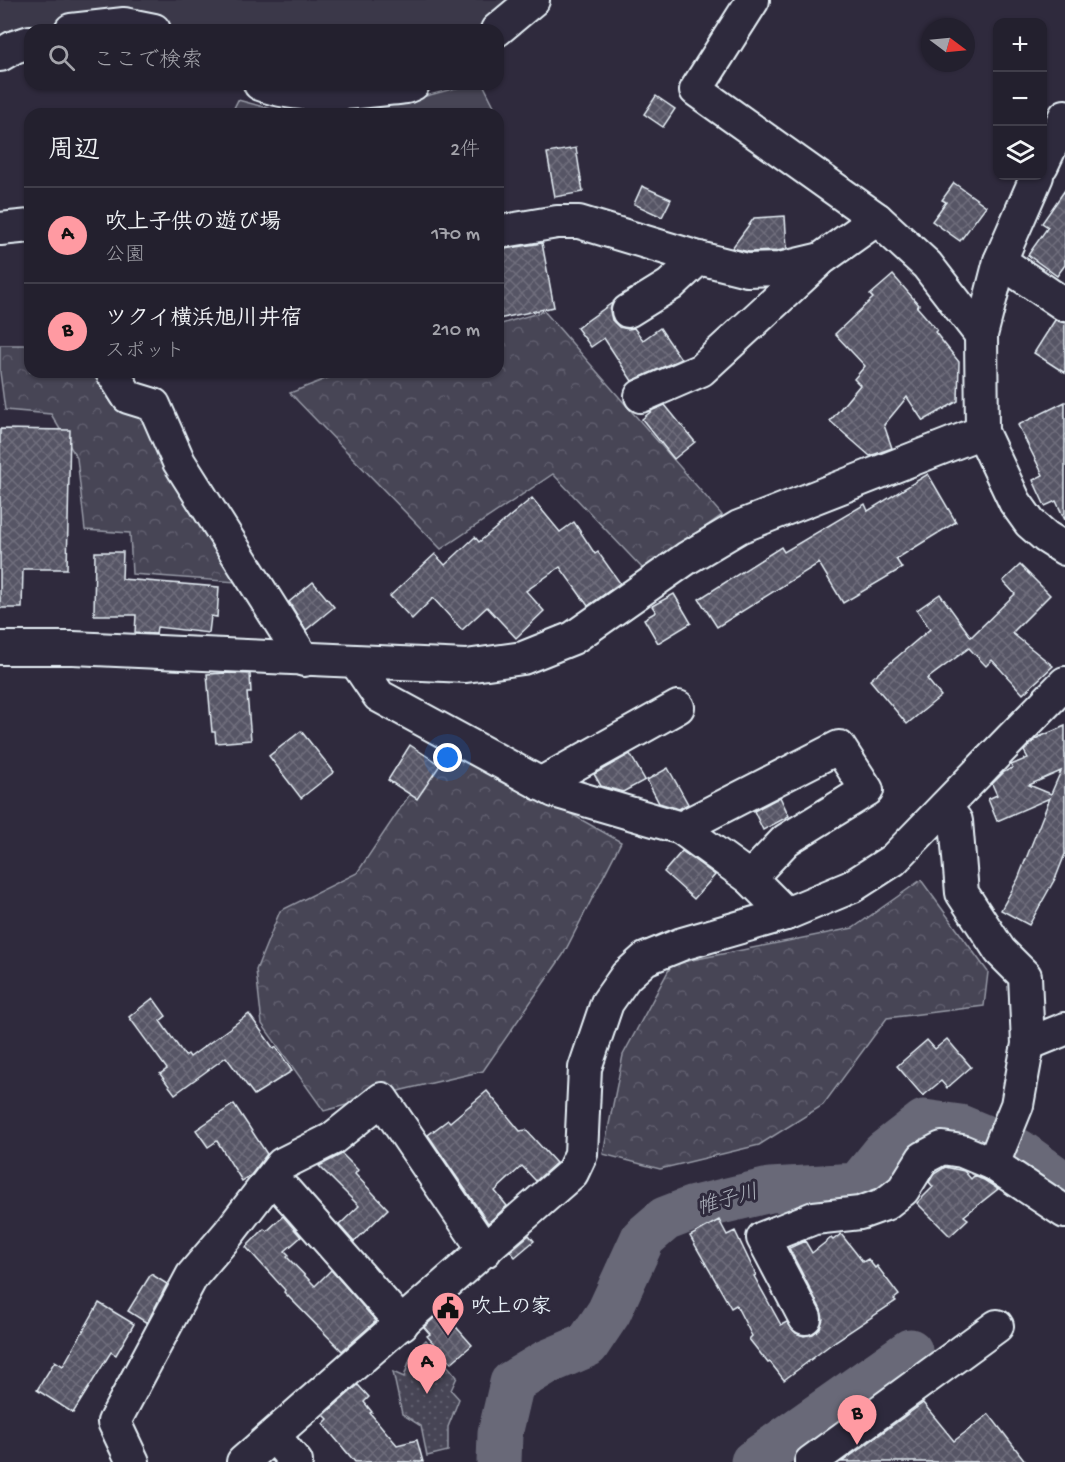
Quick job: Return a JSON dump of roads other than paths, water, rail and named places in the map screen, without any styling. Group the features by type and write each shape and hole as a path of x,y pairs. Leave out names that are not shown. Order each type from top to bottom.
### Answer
{"street":[{"path":"504,24 533,0"},
{"path":"753,0 696,90 877,219 927,265 981,335"},
{"path":"0,55 24,44"},
{"path":"275,90 340,94 378,90"},
{"path":"1047,154 1065,116"},
{"path":"1035,180 1000,261 981,335 982,432 1015,502 1030,523 1065,549"},
{"path":"641,396 701,370 821,259 877,219"},
{"path":"504,231 557,222 579,222 747,270 779,269 821,259"},
{"path":"0,229 24,227"},
{"path":"628,311 670,285 699,258"},
{"path":"1000,261 1065,305"},
{"path":"116,378 128,397 154,405 179,462 304,660"},
{"path":"0,648 73,648 466,666 523,658 573,638 687,558 739,526 982,432"},
{"path":"356,662 379,696 540,784 554,791 681,828 750,878 786,914"},
{"path":"243,1462 573,1173 581,1154 585,1068 606,1003 626,976 645,958 682,944 786,914 851,887 893,860 1065,682"},
{"path":"540,784 678,707"},
{"path":"681,828 839,747 867,790 786,840 750,878"},
{"path":"945,807 956,821 962,893 1000,951 1025,976 1028,1044 1017,1105 1000,1148"},
{"path":"1028,1044 1065,1029"},
{"path":"133,1462 114,1422 192,1276 282,1164 332,1139 382,1099 485,1251"},
{"path":"805,1318 763,1238 814,1218 860,1213 885,1204 903,1190 922,1158 942,1148 962,1151 1000,1148 1065,1212"},
{"path":"286,1192 402,1324"},
{"path":"811,1462 997,1326"},
{"path":"274,1436 296,1462"}],"waterway":[{"name":"帷子川","path":"499,1462 500,1434 512,1383 545,1363 587,1345 609,1312 643,1238 665,1219 691,1209 770,1190 858,1185 884,1153 924,1122 960,1127 1018,1151 1065,1185"},
{"path":"753,1462 910,1351"}],"place":[{"name":"吹上の家","path":"448,1337"},
{"name":"吹上子供の遊び場","path":"427,1394"},
{"name":"ツクイ横浜旭川井宿","path":"857,1445"}]}
